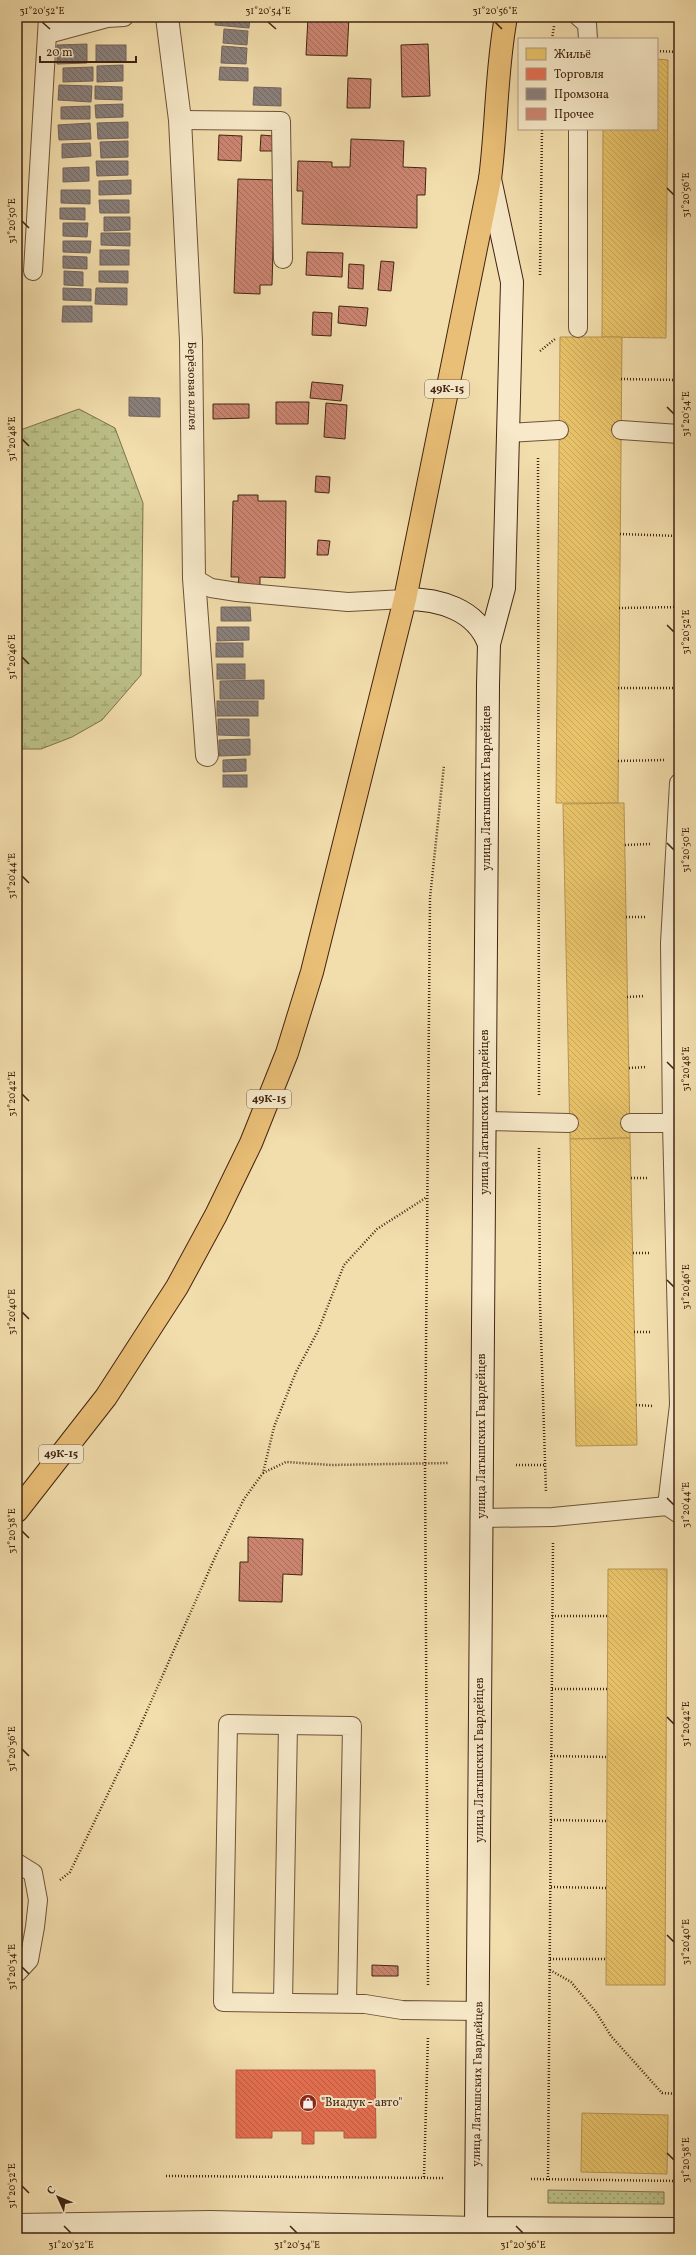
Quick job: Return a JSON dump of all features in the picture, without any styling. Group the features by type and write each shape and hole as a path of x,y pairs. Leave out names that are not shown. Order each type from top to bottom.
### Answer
{"main road":[{"name":"Берёзовая аллея","path":"167,17 180,120 191,341 194,578 207,755"},
{"name":"49К-15","path":"17,1511 106,1397 177,1287 216,1215 251,1143 287,1053 312,972 405,599 490,179 496,136 499,75 506,17"},
{"path":"489,644 504,588 512,282 490,179"},
{"path":"405,599 424,599 449,604 477,623 485,632 489,644"},
{"name":"улица Латышских Гвардейцев","path":"476,2228 479,2011 481,1518 489,644"},
{"path":"17,2225 48,2231 476,2228 679,2229"}],"lane":[{"path":"33,271 48,25 124,17"},
{"path":"579,17 586,24 588,38"},
{"path":"180,120 281,121 283,259"},
{"path":"578,130 578,328"},
{"path":"508,433 559,430"},
{"path":"621,430 679,434"},
{"path":"194,578 211,588 237,592 348,602 405,599"},
{"path":"481,1518 553,1517 673,1510 679,1405 675,1124 670,943 679,783"},
{"path":"485,1121 569,1123"},
{"path":"630,1123 675,1124"},
{"path":"347,2003 352,1726 228,1724 223,2002 347,2003 429,2011 479,2011"},
{"path":"283,2002 288,1725"},
{"path":"17,1863 33,1873 38,1900 29,1960 17,1973"}],"path":[{"path":"658,51 679,52"},
{"path":"540,280 542,130"},
{"path":"539,358 540,343"},
{"path":"621,379 679,380"},
{"path":"538,432 540,1304 546,1495 553,1517 548,2180"},
{"path":"620,534 679,536"},
{"path":"619,608 679,607"},
{"path":"618,688 679,688"},
{"path":"618,760 671,760"},
{"path":"424,2177 429,2011 425,1462 430,898 444,765"},
{"path":"38,1900 70,1872 134,1740 216,1555 244,1499 263,1473 274,1427 296,1372 318,1331 344,1265 377,1229 427,1196"},
{"path":"263,1473 286,1462 332,1465 425,1462 448,1463"},
{"path":"516,1465 546,1465"},
{"path":"552,1616 608,1616"},
{"path":"552,1689 607,1689"},
{"path":"551,1756 607,1757"},
{"path":"551,1820 607,1821"},
{"path":"550,1888 607,1888"},
{"path":"550,1959 607,1959"},
{"path":"550,1970 571,1982 596,2012 611,2036 662,2093 679,2094"},
{"path":"166,2176 445,2178"},
{"path":"531,2179 679,2181"}],"green space":[{"path":"79,409 115,428 143,503 141,675 102,720 72,737 41,749 17,749 17,435 23,429"},
{"path":"548,2190 664,2192 664,2204 548,2203"}],"building: Жильё":[{"path":"658,59 668,60 666,338 602,337 603,130 658,130"},
{"path":"560,337 622,337 618,803 556,803"},
{"path":"624,803 630,1138 570,1139 563,804"},
{"path":"630,1138 637,1445 576,1446 570,1139"},
{"path":"608,1569 667,1569 665,1985 606,1985"},
{"path":"582,2113 668,2115 667,2174 581,2172"}],"building: Торговля":[{"path":"236,2070 375,2070 376,2138 344,2138 344,2131 314,2131 314,2144 302,2144 302,2131 272,2131 272,2138 236,2138"}],"building: Промзона":[{"path":"216,17 250,17 249,28 215,25"},
{"path":"224,29 248,31 247,45 223,43"},
{"path":"87,44 87,63 57,64 57,45"},
{"path":"96,45 126,45 126,62 96,62"},
{"path":"222,46 247,48 246,64 221,63"},
{"path":"123,65 123,81 97,82 97,66"},
{"path":"93,67 93,81 63,82 63,68"},
{"path":"220,67 248,68 248,81 219,80"},
{"path":"59,85 92,86 91,102 58,100"},
{"path":"95,86 122,87 122,100 95,99"},
{"path":"254,87 281,88 281,106 253,105"},
{"path":"123,104 123,117 96,118 95,105"},
{"path":"90,106 90,119 61,119 61,107"},
{"path":"128,122 128,138 98,139 97,123"},
{"path":"90,123 91,139 59,140 58,125"},
{"path":"128,141 128,157 101,158 100,142"},
{"path":"90,143 91,156 62,158 62,144"},
{"path":"96,161 128,161 128,175 97,176"},
{"path":"89,167 89,181 63,182 63,168"},
{"path":"131,180 131,194 99,195 99,181"},
{"path":"61,190 90,190 90,204 61,203"},
{"path":"99,200 129,200 129,213 100,213"},
{"path":"60,208 85,208 85,220 60,219"},
{"path":"104,217 130,217 130,230 104,231"},
{"path":"63,223 88,223 87,237 63,236"},
{"path":"101,233 130,233 130,246 101,245"},
{"path":"63,241 91,241 90,253 63,252"},
{"path":"100,250 129,250 129,265 100,265"},
{"path":"63,256 87,257 87,269 63,268"},
{"path":"64,271 83,272 83,286 64,285"},
{"path":"99,271 128,271 128,283 99,282"},
{"path":"63,288 91,289 91,301 63,300"},
{"path":"96,288 127,288 127,305 95,304"},
{"path":"63,306 92,306 92,322 62,322"},
{"path":"129,397 160,398 160,417 129,416"},
{"path":"221,607 250,607 251,621 221,621"},
{"path":"217,627 249,627 249,640 217,641"},
{"path":"216,643 243,643 243,657 216,657"},
{"path":"217,664 245,664 245,679 217,679"},
{"path":"264,680 264,699 220,699 220,681"},
{"path":"217,701 258,701 258,716 217,716"},
{"path":"218,719 249,719 249,736 218,735"},
{"path":"250,739 250,755 219,756 219,740"},
{"path":"246,759 246,771 223,772 223,760"},
{"path":"223,775 247,775 247,787 223,787"}],"building: Прочее":[{"path":"308,17 349,17 347,56 306,55"},
{"path":"428,44 430,96 402,97 401,45"},
{"path":"348,78 371,79 370,108 347,108"},
{"path":"219,135 242,136 241,161 218,160"},
{"path":"261,135 273,136 273,151 260,151"},
{"path":"351,139 404,141 403,167 426,168 425,195 417,195 417,228 302,224 303,191 297,191 298,161 332,162 332,167 350,167"},
{"path":"238,179 275,180 272,285 260,285 260,294 234,293"},
{"path":"307,252 343,253 342,277 306,275"},
{"path":"381,261 394,262 391,291 378,290"},
{"path":"349,264 364,265 363,289 348,288"},
{"path":"339,306 368,308 366,326 338,323"},
{"path":"313,312 332,313 331,336 312,335"},
{"path":"312,382 343,385 341,401 310,398"},
{"path":"276,402 309,402 308,424 276,424"},
{"path":"326,403 347,405 345,439 324,437"},
{"path":"213,404 249,404 249,418 213,419"},
{"path":"316,476 330,477 329,493 315,492"},
{"path":"238,495 258,495 258,501 286,501 285,578 260,577 260,585 238,584 239,577 231,577 233,501 238,501"},
{"path":"318,540 330,541 328,555 317,555"},
{"path":"248,1537 303,1539 302,1575 283,1574 282,1602 239,1601 240,1562 248,1562"},
{"path":"18,1880 18,1953 17,1953"},
{"path":"372,1965 398,1966 398,1976 372,1976"}],"place":[{"name":"\"Виадук - авто\"","path":"308,2103"}]}
